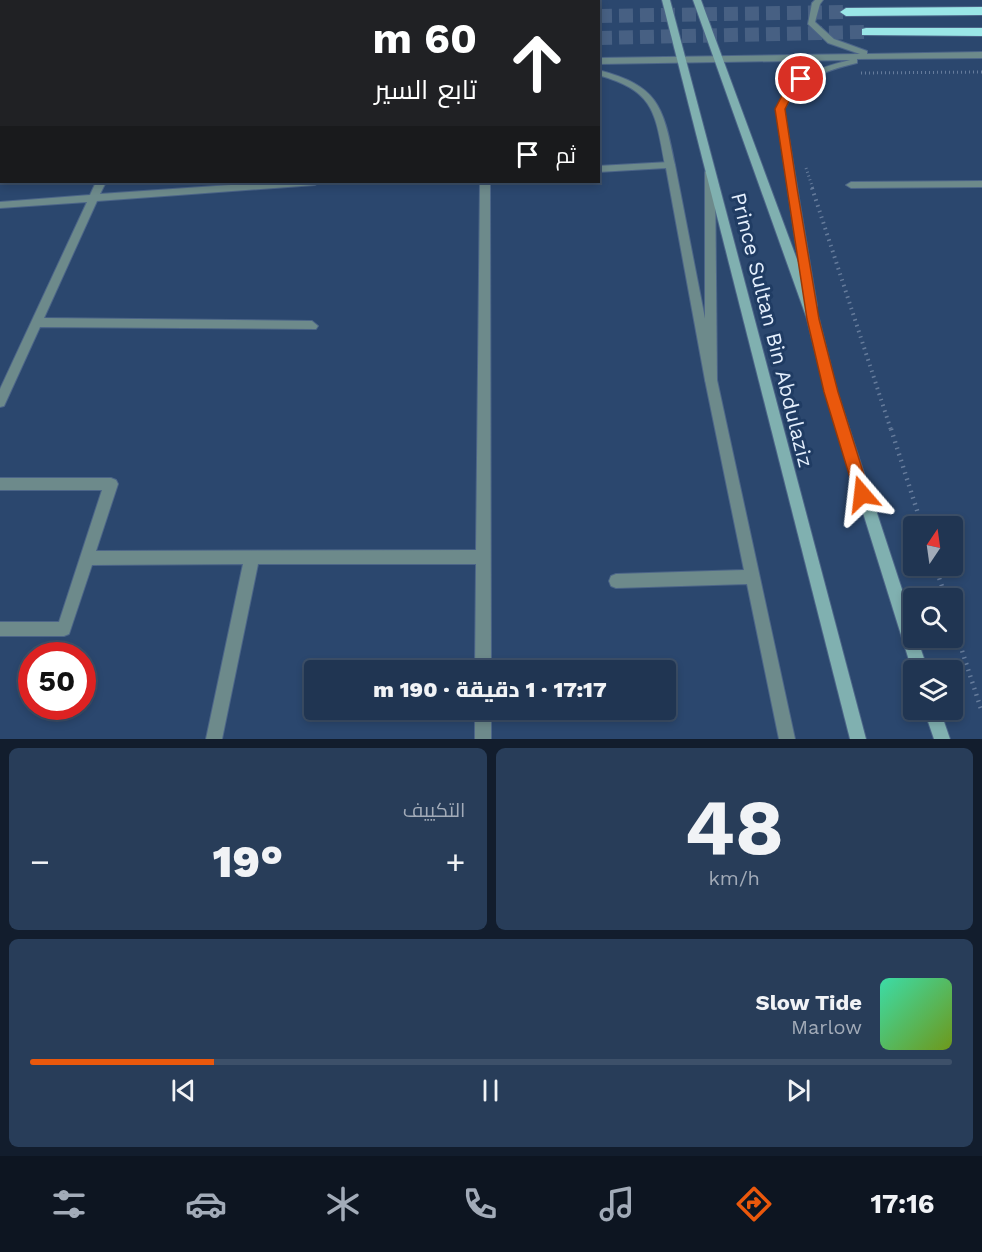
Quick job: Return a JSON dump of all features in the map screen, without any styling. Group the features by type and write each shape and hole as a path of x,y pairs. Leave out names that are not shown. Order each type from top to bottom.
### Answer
{"highway":[{"path":"846,12 982,11"},
{"path":"866,32 982,32"}],"main road":[{"name":"Prince Sultan Bin Abdulaziz","path":"666,0 858,739"},
{"name":"Prince Sultan Bin Abdulaziz","path":"698,0 813,319 838,414 917,660"},
{"path":"935,720 942,739"}],"street":[{"path":"819,0 811,22 831,41 874,56"},
{"path":"600,61 982,55"},
{"path":"813,319 780,109 789,92 801,79 827,68 874,56"},
{"path":"600,73 640,88 652,99 659,111 711,380 787,739"},
{"path":"600,169 670,165"},
{"path":"710,170 711,380"},
{"path":"0,402 101,183"},
{"path":"0,205 300,183"},
{"path":"483,660 485,183"},
{"path":"851,185 982,184"},
{"path":"37,322 312,326"},
{"path":"0,484 111,484 64,629 0,629"},
{"path":"214,739 252,557"},
{"path":"88,558 483,557"},
{"path":"616,581 753,577"},
{"path":"483,720 483,739"}],"path":[{"path":"858,73 982,72"},
{"path":"805,162 919,516"},
{"path":"961,648 982,712"}],"tunnel":[{"path":"600,16 846,12"},
{"path":"600,38 866,32"}],"route":[{"path":"801,79 789,92 780,109 791,188 813,319 831,392 862,494"}]}
